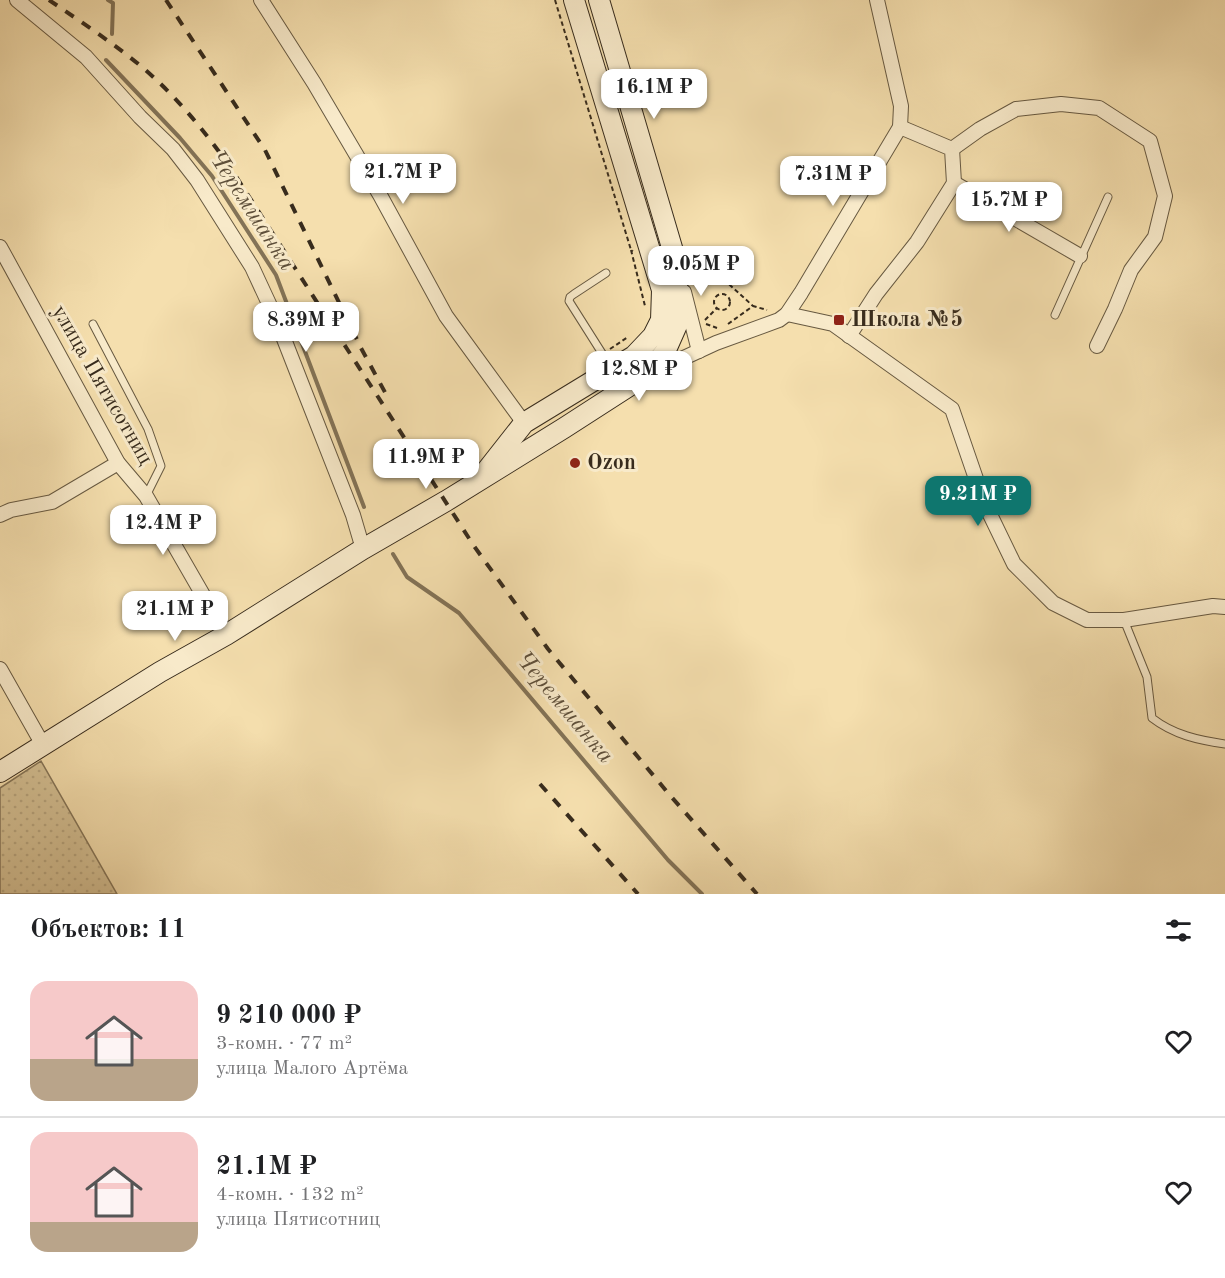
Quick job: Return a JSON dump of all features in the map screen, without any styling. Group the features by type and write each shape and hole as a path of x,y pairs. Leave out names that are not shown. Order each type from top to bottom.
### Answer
{"main road":[{"path":"480,479 524,423 607,361 634,356 653,336 661,320 662,290 574,0"},
{"path":"0,772 160,672 226,635 366,547 564,428 643,377 665,352 677,325 679,256 599,0"}],"street":[{"path":"17,0 86,57 140,117 173,149 197,180 252,267 276,321 366,547"},
{"path":"261,0 314,83 374,185 446,316 524,423"},
{"path":"569,0 574,0"},
{"path":"643,377 699,351 779,320 787,314 900,127 901,106 876,0"},
{"path":"952,149 980,129 1016,109 1061,104 1099,108 1150,141 1165,196 1155,237 1131,270 1097,346"},
{"path":"900,127 952,149"},
{"path":"849,336 876,294 917,242 954,183 952,149"},
{"path":"954,183 1080,256"},
{"name":"улица Пятисотниц","path":"0,247 118,463 147,496 226,635"},
{"path":"679,256 699,351"},
{"path":"662,290 699,351"},
{"path":"787,314 833,324 952,409 984,502 1014,564 1053,603 1087,620 1124,620 1213,606 1225,607"},
{"path":"0,515 11,510 52,502 118,463"},
{"path":"1,671 43,745"}],"lane":[{"path":"1054,315 1108,197"},
{"path":"606,273 570,297 569,301 607,361"},
{"path":"93,324 148,429 161,466 147,496"},
{"path":"1124,620 1147,677 1152,718 1166,728 1187,736 1225,744"}],"path":[{"path":"631,250 647,316"},
{"path":"679,256 707,266 714,264 721,269 721,277 753,306 787,314"},
{"path":"727,296 734,289"},
{"path":"720,294 727,296 729,306 721,310 717,308 714,300 716,296 720,294"},
{"path":"700,316 702,322 714,328 722,328 753,306"},
{"path":"702,322 717,308"},
{"path":"607,361 636,333"}],"shaded area":[{"path":"41,761 117,894 0,894 0,788"}],"waterway":[{"name":"Черемшанка","path":"108,0 113,3 112,34"},
{"name":"Черемшанка","path":"106,60 180,138 212,176 276,275 364,507"},
{"name":"Черемшанка","path":"393,554 407,577 459,613 668,860 702,894"}],"railway":[{"path":"49,0 142,67 177,101 209,138 474,546 548,649 668,793 757,894"},
{"path":"166,0 265,150 361,348 387,396"},
{"path":"540,784 638,894"}],"place":[{"name":"Школа №5","path":"839,320"},
{"name":"Ozon","path":"575,463"}]}
